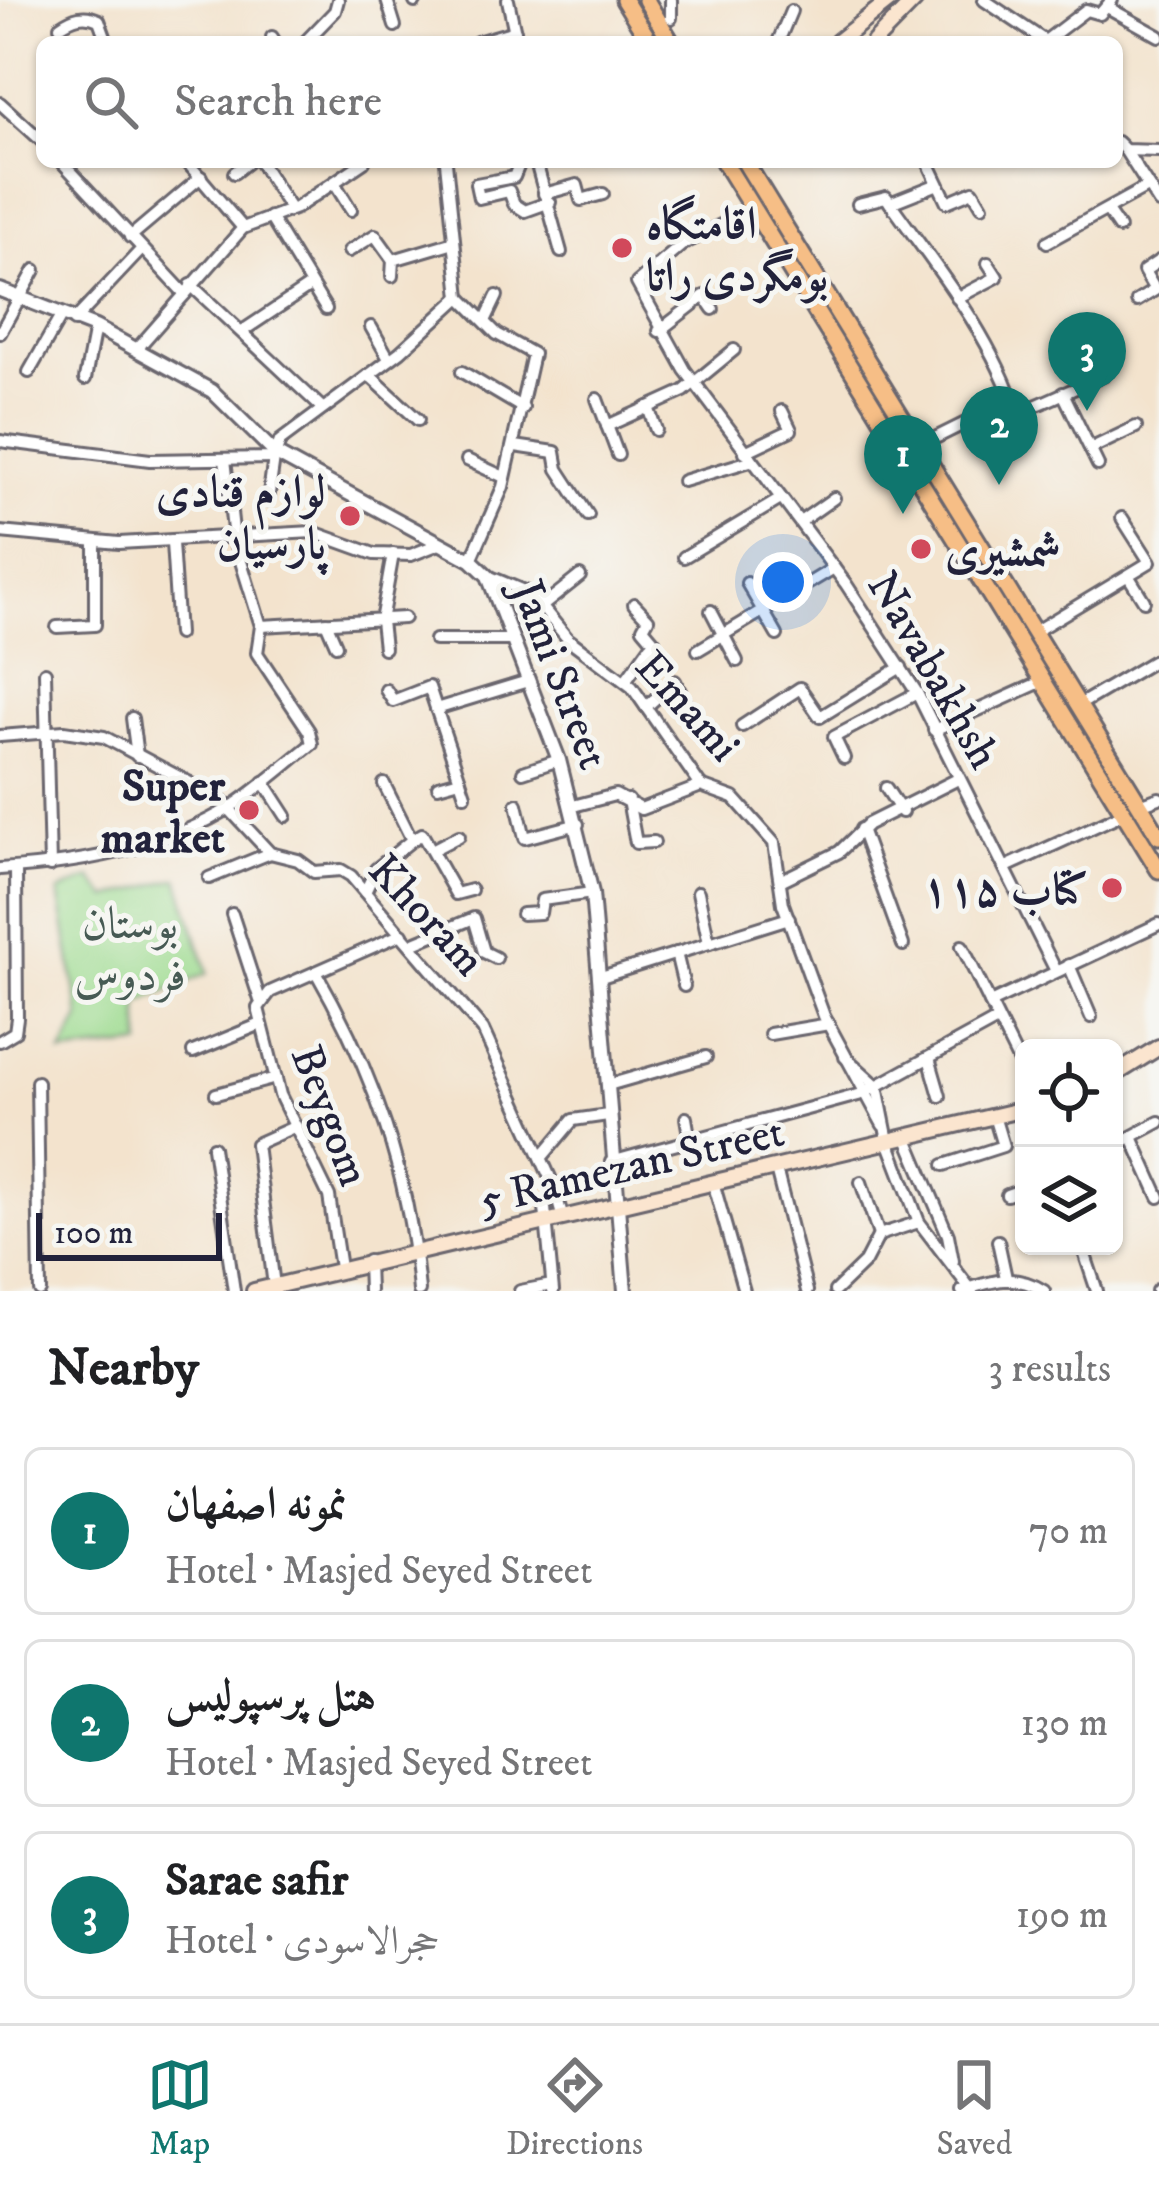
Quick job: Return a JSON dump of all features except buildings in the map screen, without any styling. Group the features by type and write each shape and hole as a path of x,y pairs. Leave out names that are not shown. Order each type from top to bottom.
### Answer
{"main road":[{"path":"624,0 646,36"},
{"path":"646,0 667,36"},
{"path":"845,36 890,0"},
{"path":"880,36 915,0"},
{"path":"728,168 1043,681 1132,809 1159,836"},
{"path":"749,168 1079,705 1159,870"},
{"path":"1123,1069 1159,1046"},
{"name":"5 Ramezan Street","path":"254,1291 308,1284 368,1261 776,1169 885,1133 906,1136 1015,1111"}],"street":[{"path":"311,36 335,11 338,0"},
{"path":"386,0 395,26"},
{"path":"508,0 516,36"},
{"path":"671,0 671,18"},
{"path":"984,0 1036,36"},
{"path":"1074,0 1100,14 1110,4 1159,36"},
{"path":"1053,36 1086,10"},
{"path":"781,36 791,11"},
{"path":"60,26 73,17 90,16 100,20 105,36"},
{"path":"0,104 36,136"},
{"path":"1123,146 1159,152"},
{"path":"1123,149 1159,203"},
{"path":"67,168 140,251 244,330 322,408"},
{"path":"193,168 243,228"},
{"path":"234,173 240,168"},
{"path":"264,168 289,207"},
{"path":"337,168 351,211"},
{"path":"136,350 243,228 356,168"},
{"path":"447,168 460,297 497,334 533,354 515,446 471,560"},
{"path":"518,168 514,177 476,184 479,198 509,191 514,204 525,212 577,185 581,200 603,194"},
{"path":"538,168 561,252"},
{"path":"931,168 947,202 973,191 982,206"},
{"path":"130,237 201,177"},
{"path":"890,203 938,184"},
{"path":"1047,242 1147,187"},
{"path":"858,204 886,197 1003,373 1016,414 1103,376 1094,355"},
{"path":"1108,212 1119,228"},
{"path":"270,217 326,309"},
{"name":"Navabakhsh","path":"736,217 655,265 637,283 644,303 695,382 834,568 901,667 1091,1017"},
{"path":"350,251 374,236 393,260 392,276"},
{"path":"393,260 454,242"},
{"path":"29,372 67,318 140,251"},
{"path":"1137,301 1155,290 1144,272 1159,261"},
{"path":"957,298 997,277 988,262"},
{"path":"0,333 34,269"},
{"path":"244,330 310,286"},
{"name":"Jami Street","path":"0,290 95,327 212,391 275,456 471,560 488,576 559,760 592,893 625,1291"},
{"path":"485,321 497,296"},
{"path":"659,331 704,296 713,309"},
{"path":"268,500 280,441 460,297"},
{"path":"85,379 95,327"},
{"path":"371,327 388,357"},
{"path":"607,427 695,382 734,350"},
{"path":"463,372 524,408"},
{"path":"369,374 418,420"},
{"path":"1063,393 1098,465"},
{"path":"597,399 618,455"},
{"path":"919,446 1012,400"},
{"path":"648,407 656,430"},
{"path":"682,481 748,456 790,430 782,411"},
{"path":"1090,449 1136,427"},
{"path":"0,441 150,460 275,456"},
{"path":"515,446 555,452 558,469 588,515"},
{"path":"0,869 102,856 230,808 312,744 310,731 257,653 261,626 234,539 225,459"},
{"path":"467,460 504,477"},
{"path":"800,521 834,498"},
{"path":"683,557 779,500"},
{"path":"1034,632 1150,562 1122,518"},
{"path":"0,532 95,542 172,543 313,532 374,554 411,555 439,544"},
{"path":"57,627 95,625 95,542"},
{"path":"172,543 178,634"},
{"path":"384,648 381,621 386,616 393,554"},
{"path":"698,650 834,568"},
{"name":"Emami","path":"488,576 531,594 568,639 625,681 701,786 734,798 774,843 788,918 838,1050 885,1133"},
{"path":"541,607 580,576"},
{"path":"1129,577 1144,601"},
{"path":"747,583 776,635"},
{"path":"625,681 654,641 643,628 648,619 634,604"},
{"path":"711,611 736,661"},
{"path":"261,626 404,618"},
{"path":"326,622 336,645"},
{"path":"435,640 512,640"},
{"path":"1079,705 1159,658"},
{"path":"742,726 800,688 820,717 901,667"},
{"path":"45,672 50,866"},
{"path":"436,709 527,680"},
{"path":"646,707 675,681 688,708"},
{"path":"934,730 1043,681"},
{"path":"386,690 393,701 429,688 465,795"},
{"path":"844,758 834,737 917,693"},
{"path":"132,718 137,756"},
{"path":"0,736 49,732 104,737 230,808 270,853 209,878"},
{"path":"523,772 559,760"},
{"path":"780,880 839,852 861,829 902,812 958,779"},
{"path":"438,786 460,780"},
{"path":"264,782 286,816"},
{"path":"384,784 412,840"},
{"path":"573,806 615,795 641,808 701,786"},
{"path":"886,788 902,812"},
{"path":"627,797 636,843 654,842"},
{"path":"1006,867 1159,798"},
{"path":"517,804 525,838 578,824"},
{"path":"861,829 903,945"},
{"path":"365,892 376,869 422,834 456,894 471,890"},
{"path":"432,850 459,836"},
{"name":"Khoram","path":"270,853 298,860 314,872 340,870 414,943 483,1030 542,1157 552,1216 553,1288"},
{"path":"0,1041 15,1032 16,868"},
{"path":"698,892 709,943"},
{"path":"522,914 540,913 542,900 592,893"},
{"path":"232,914 260,1000"},
{"path":"0,919 16,918"},
{"path":"414,943 475,918 484,952 496,958"},
{"path":"601,977 788,918"},
{"path":"990,1004 1159,924"},
{"name":"Beygom","path":"340,1268 329,1196 276,1078 261,1024 260,1000 402,934"},
{"path":"0,946 17,947"},
{"path":"962,946 1015,1055"},
{"path":"676,953 684,986"},
{"path":"316,972 357,1044 381,1101 416,1250 419,1291"},
{"path":"611,1162 862,1094 997,1020"},
{"path":"193,1052 261,1024"},
{"path":"770,1034 829,1024"},
{"name":"Emami","path":"838,1050 878,1086"},
{"path":"608,1085 706,1057"},
{"path":"929,1058 940,1096"},
{"path":"216,1094 276,1078"},
{"path":"37,1082 40,1291"},
{"path":"878,1086 885,1133 919,1222 970,1289 1006,1278 1027,1281 1044,1291"},
{"path":"542,1157 573,1120 608,1115"},
{"path":"944,1165 1003,1146 994,1116"},
{"path":"686,1118 690,1141"},
{"path":"1123,1142 1159,1122"},
{"path":"274,1286 256,1144 296,1126"},
{"path":"906,1136 948,1235 952,1262"},
{"path":"1132,1137 1159,1197"},
{"path":"213,1147 234,1291"},
{"path":"776,1169 807,1291"},
{"path":"713,1182 744,1291"},
{"path":"835,1291 865,1262 878,1232 861,1182"},
{"path":"1006,1195 1015,1192"},
{"path":"878,1232 919,1222"},
{"path":"998,1241 1006,1278"},
{"path":"1085,1255 1097,1291"},
{"path":"368,1261 369,1291"},
{"path":"520,1291 553,1288"}],"green space":[{"name":"بوستان فردوس","path":"91,878 108,898 178,878 208,973 138,1004 142,1045 62,1054 80,1018 59,892"}],"place":[{"name":"اقامتگاه بومگردی راتا","path":"622,248"},
{"name":"Sarae safir","path":"1087,411"},
{"name":"هتل پرسپولیس","path":"999,485"},
{"name":"نمونه اصفهان","path":"903,514"},
{"name":"لوازم قنادی پارسیان","path":"350,516"},
{"name":"شمشیری","path":"921,549"},
{"name":"Super market","path":"249,810"},
{"name":"کتاب ۱۱۵","path":"1112,888"}]}
